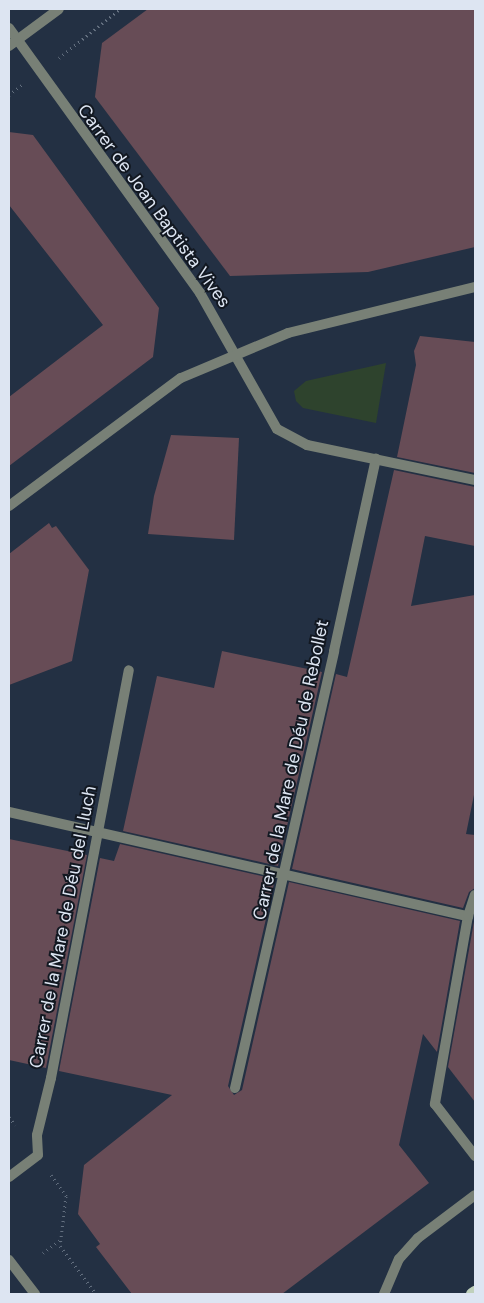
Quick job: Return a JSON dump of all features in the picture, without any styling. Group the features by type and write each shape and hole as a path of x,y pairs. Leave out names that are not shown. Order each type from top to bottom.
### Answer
{"street":[{"path":"13,44 59,9"},
{"name":"Carrer de Joan Baptista Vives","path":"9,28 13,44 200,293 236,354 264,409 278,429 292,439 475,480"},
{"path":"9,506 181,378 288,333 475,287"},
{"name":"Carrer de la Mare de Déu de Rebollet","path":"235,1088 286,873 376,459"},
{"name":"Carrer de la Mare de Déu del Lluch","path":"38,1155 37,1135 99,832 129,670"},
{"path":"9,812 286,873 468,916"},
{"path":"475,895 468,916 435,1104 475,1156"},
{"path":"9,1176 38,1155"},
{"path":"384,1294 399,1259 418,1238 475,1195"},
{"path":"9,1260 35,1294"}],"path":[{"path":"60,57 120,9"},
{"path":"9,95 22,86"},
{"path":"9,1117 66,1196 60,1246 96,1294"},
{"path":"43,1253 61,1240"}],"green space":[{"path":"386,363 376,423 303,408 296,401 294,391 306,381"}],"building":[{"path":"148,9 475,9 475,247 368,272 230,276 95,97 102,43"},
{"path":"9,132 33,135 159,308 153,357 9,466 9,397 103,325 9,205"},
{"path":"420,336 475,342 475,473 397,457 416,365 414,351"},
{"path":"171,435 239,438 234,540 148,534 154,496"},
{"path":"394,470 475,487 475,546 425,536 411,606 475,595 475,790 466,834 475,835 475,888 469,892 463,908 292,869 336,674 347,677"},
{"path":"49,523 52,528 56,526 89,570 72,661 9,685 9,554"},
{"path":"222,651 322,672 278,866 123,831 157,676 214,688"},
{"path":"9,839 87,855 46,1068 9,1060"},
{"path":"120,844 275,879 228,1086 234,1095 242,1090 289,882 460,921 437,1052 423,1034 399,1145 429,1183 282,1294 132,1294 96,1247 100,1244 78,1214 84,1165 172,1095 59,1071 100,858 114,861"},
{"path":"475,916 475,1102 448,1067"}]}
